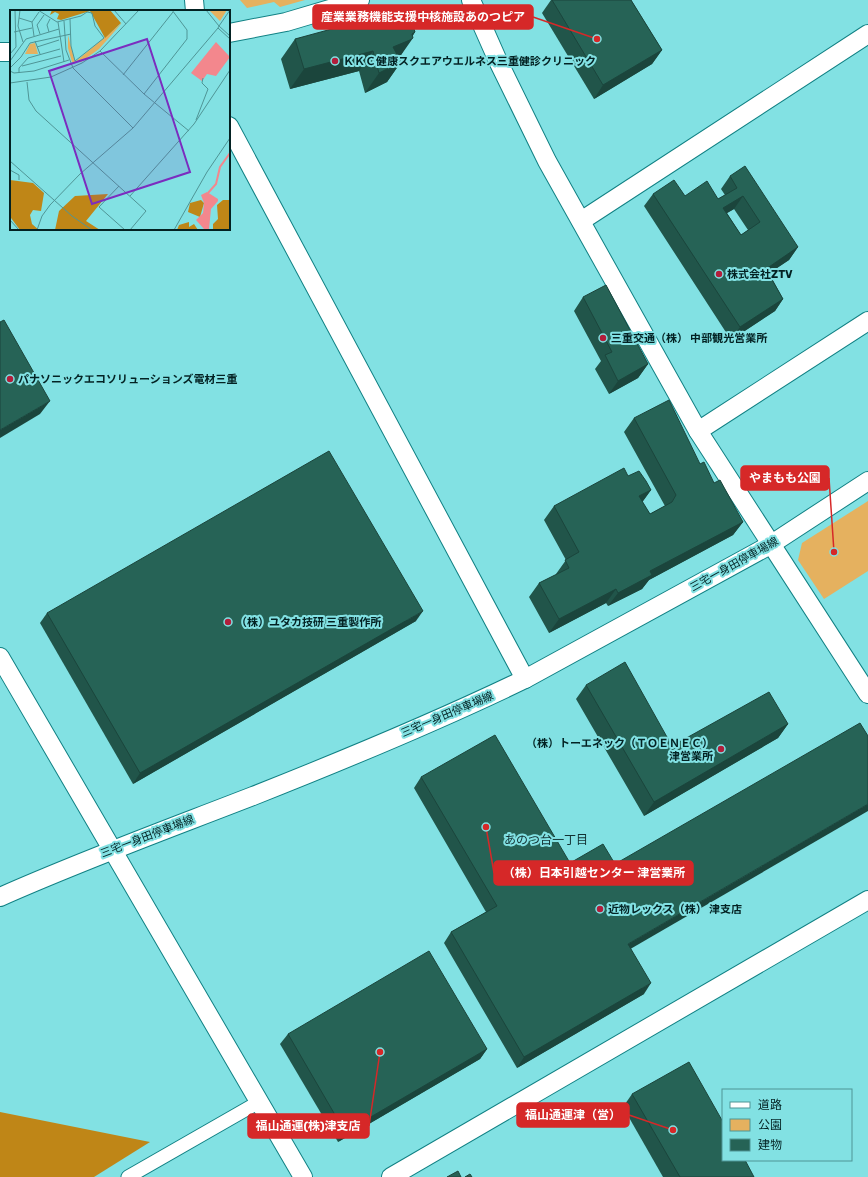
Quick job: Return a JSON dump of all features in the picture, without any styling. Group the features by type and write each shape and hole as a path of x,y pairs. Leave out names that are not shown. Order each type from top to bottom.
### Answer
{"street":[{"path":"194,0 196,10"},
{"path":"230,33 286,22 360,0"},
{"path":"471,0 498,61 547,161 581,220 667,378 770,545 868,694"},
{"path":"581,220 868,34"},
{"path":"230,128 525,679"},
{"path":"698,430 868,320"},
{"name":"三宅一身田停車場線","path":"0,897 113,849 324,768 525,679 770,545 868,480"},
{"path":"0,657 303,1177"},
{"path":"391,1177 868,900"},
{"path":"128,1177 259,1102"}],"green space":[{"path":"240,0 305,0 280,7 274,2 247,8"},
{"path":"868,501 868,571 824,599 798,560 802,543"}],"shaded area":[{"path":"0,1112 150,1142 94,1177 0,1177"}],"building":[{"path":"552,0 631,0 662,50 603,85"},
{"path":"405,9 406,13 409,13 415,32 412,34 413,38 393,47 401,62 379,73 373,51 304,69 295,39"},
{"path":"745,166 798,247 766,269 783,299 740,327 653,194 674,180 685,196 707,181 718,199 737,188 730,176","holes":["743,196 760,222 741,235 723,208"]},
{"path":"606,285 648,364 618,381 605,355 612,352 583,297"},
{"path":"4,320 50,401 0,430 0,322"},
{"path":"669,400 700,464 704,462 714,483 720,480 743,522 650,571 652,575 618,593 616,589 559,619 539,583 569,568 565,560 579,552 554,506 624,468 628,476 639,471 646,481 651,490 639,496 650,514 672,502 676,495 634,418"},
{"name":"（株）ユタカ技研 三重製作所","path":"329,451 423,611 140,773 47,613"},
{"name":"（株）トーエネック（ＴＯＥＮＥＣ） 津営業所","path":"625,662 672,746 769,692 788,724 654,802 586,685"},
{"name":"近物レックス（株） 津支店","path":"860,723 868,736 868,804 628,944 651,983 524,1057 451,932 497,906 421,777 495,735 570,863 603,844 615,864"},
{"path":"429,951 487,1049 345,1132 288,1034"},
{"path":"689,1062 722,1120 722,1161 746,1161 754,1177 680,1177 632,1094"},
{"path":"458,1171 461,1177 447,1177"},
{"path":"470,1174 472,1177 465,1177"}],"place":[{"name":"産業業務機能支援中核施設あのつピア","path":"597,39"},
{"name":"ＫＫＣ健康スクエアウエルネス三重健診クリニック","path":"335,61"},
{"name":"株式会社ZTV","path":"719,274"},
{"name":"三重交通（株） 中部観光営業所","path":"603,338"},
{"name":"パナソニックエコソリューションズ電材三重","path":"10,379"},
{"name":"やまもも公園","path":"834,552"},
{"name":"（株）ユタカ技研 三重製作所","path":"228,622"},
{"name":"（株）トーエネック（ＴＯＥＮＥＣ） 津営業所","path":"721,749"},
{"name":"（株）日本引越センター 津営業所","path":"486,827"},
{"name":"近物レックス（株） 津支店","path":"600,909"},
{"name":"福山通運(株)津支店","path":"380,1052"},
{"name":"福山通運津（営）","path":"673,1130"}],"district":[{"name":"あのつ台一丁目","path":"546,840"}]}
